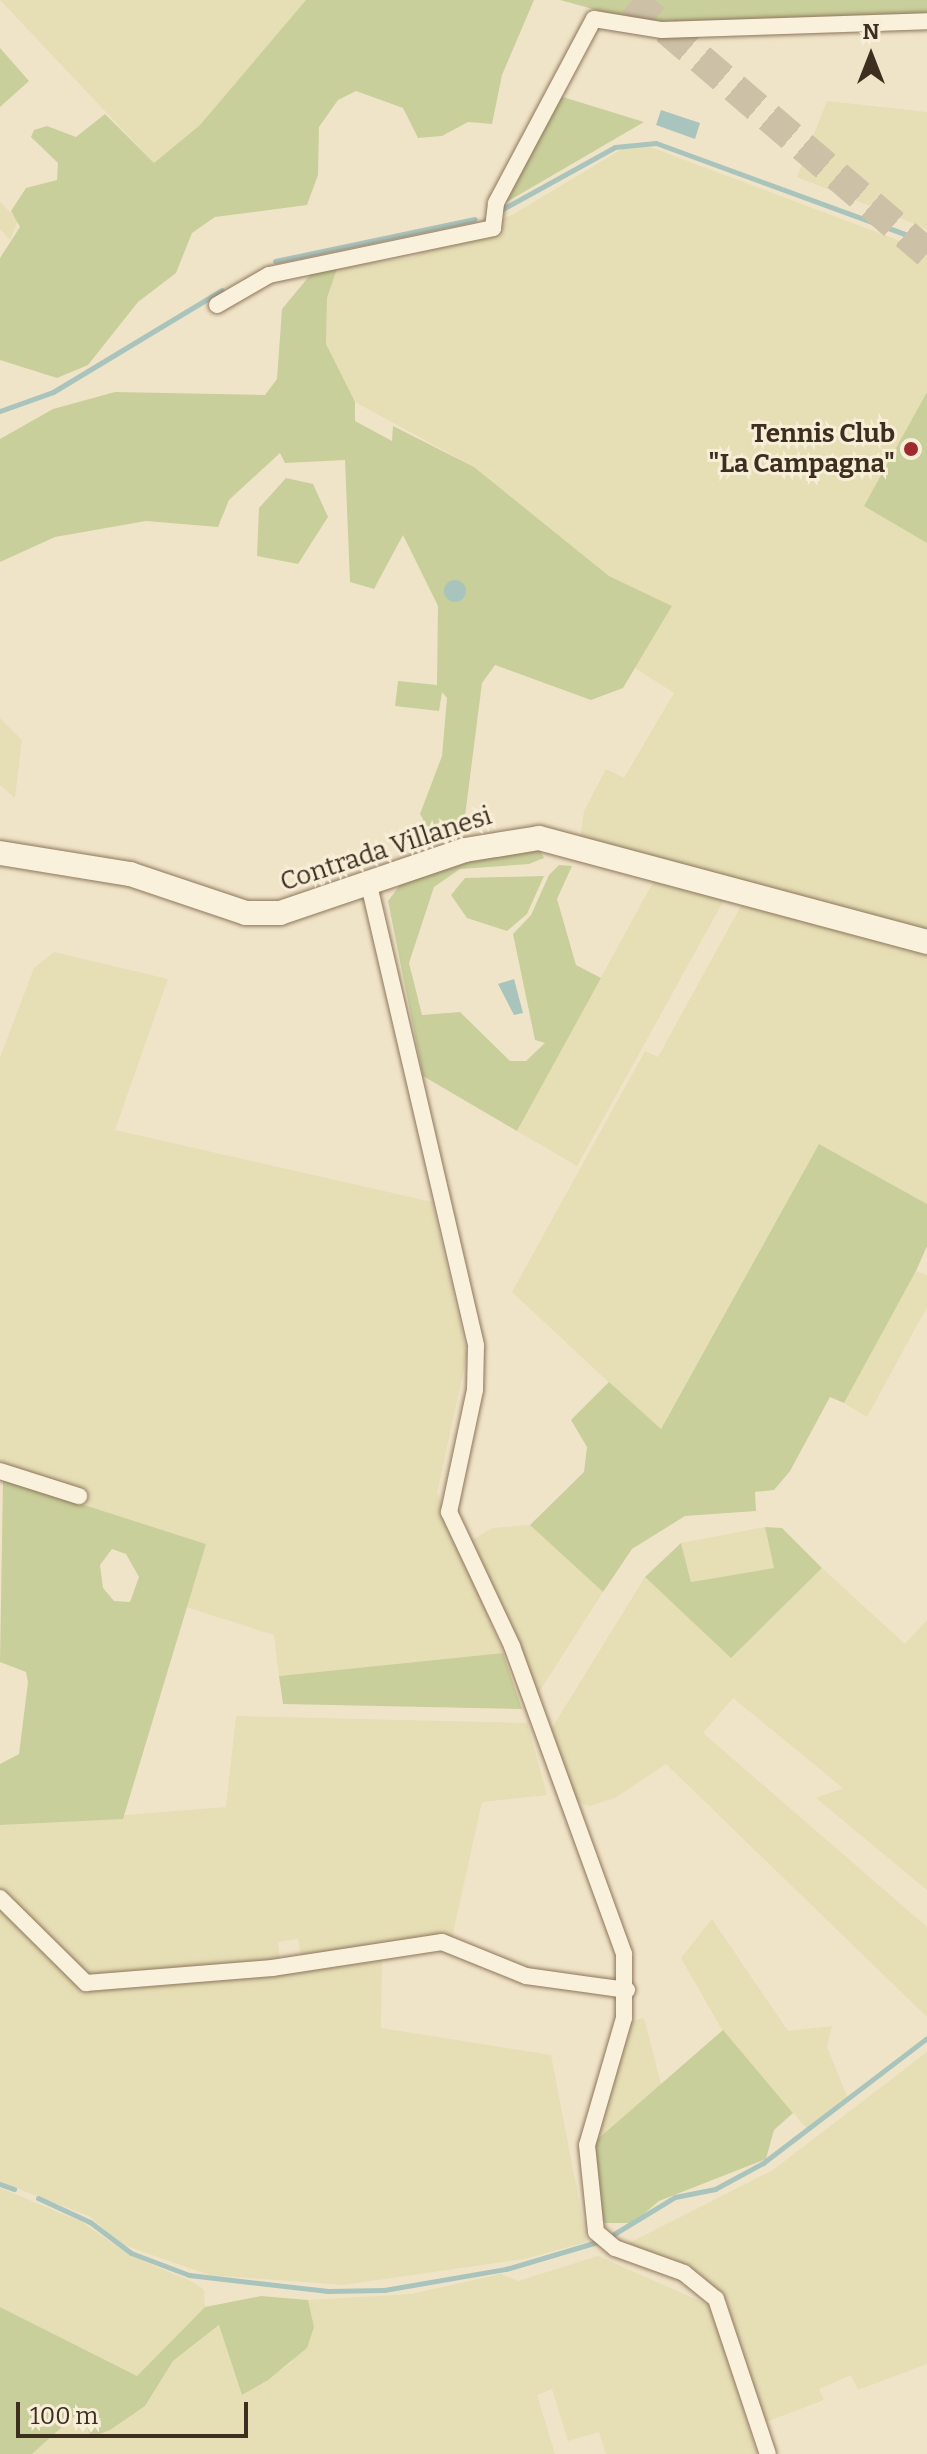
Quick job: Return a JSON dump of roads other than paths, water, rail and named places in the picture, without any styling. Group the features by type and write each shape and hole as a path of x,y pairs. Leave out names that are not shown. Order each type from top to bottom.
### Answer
{"street":[{"path":"217,305 283,271 493,228 496,203 594,19 662,30 927,21"},
{"name":"Contrada Villanesi","path":"0,853 130,874 246,913 310,906 465,850 539,838 927,942"},
{"path":"369,885 476,1346 475,1390 449,1512 512,1646 624,1954 627,1990 587,2145 596,2232 615,2248 684,2273 716,2299 768,2454"},
{"path":"0,1471 79,1496"},
{"path":"0,1898 86,1983 272,1968 442,1942 526,1976 627,1990"}],"water":[{"path":"661,110 700,123 695,139 656,125"},
{"path":"451,580 459,580 466,591 459,602 451,602 444,595 444,587"},
{"path":"514,979 523,1013 514,1015 498,984"}],"waterway":[{"path":"499,211 615,147 656,143 927,242"},
{"path":"275,261 475,219"},
{"path":"0,411 53,392 222,290"},
{"path":"614,2234 675,2197 715,2189 763,2163 927,2038"},
{"path":"0,2184 14,2189"},
{"path":"38,2198 90,2222 131,2253 189,2275 328,2291 384,2290 506,2269 597,2242"}],"tunnel":[{"path":"632,0 927,253"}],"place":[{"name":"Tennis Club \"La Campagna\"","path":"911,449"}]}
